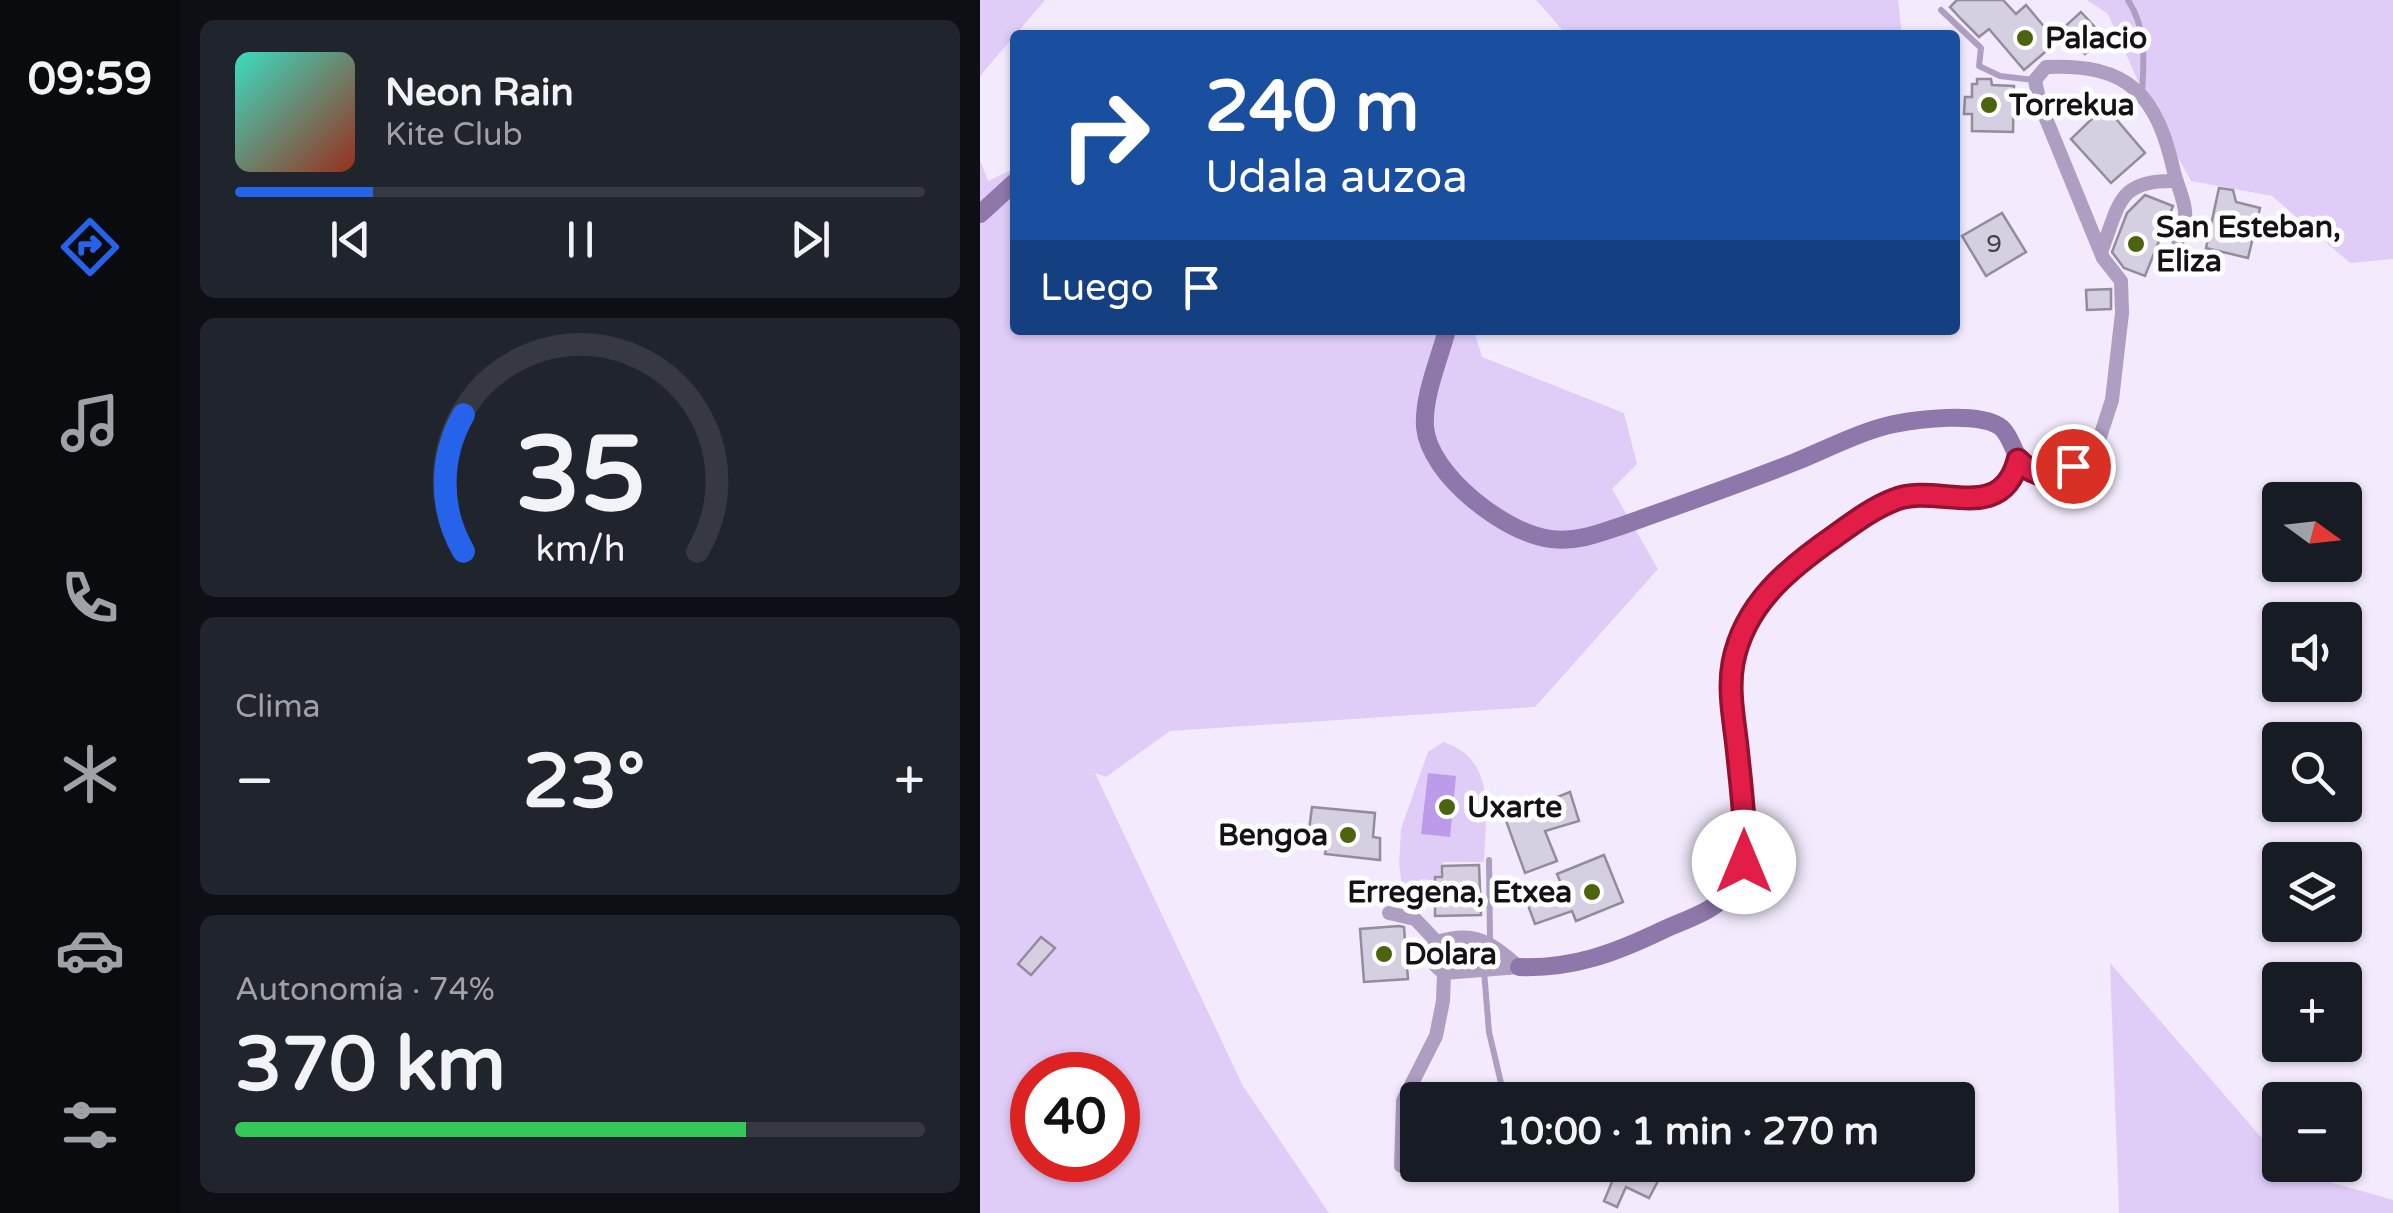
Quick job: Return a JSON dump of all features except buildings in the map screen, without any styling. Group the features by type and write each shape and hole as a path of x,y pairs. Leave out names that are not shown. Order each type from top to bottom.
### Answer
{"street":[{"path":"1446,335 1425,414 1425,432 1437,460 1492,516 1518,532 1580,540 1892,424 1973,419 1999,426 2018,460 2036,474 2057,475 2082,459 2103,433 2117,376 2123,292 2121,280 2101,252 2040,104 2035,80 2046,68 2086,68 2119,78 2142,96 2163,127 2186,216 2178,240"},
{"path":"2101,252 2122,198 2132,188 2144,182 2177,181"},
{"path":"980,214 1010,187"},
{"path":"1444,973 1576,965 1640,942 1718,904 1738,880 1744,862 1746,823 1732,704 1733,664 1756,608 1782,575 1880,507 1897,498 1980,498 2002,490 2014,476 2018,460"},
{"path":"1389,913 1415,920 1438,942"},
{"path":"1413,1082 1436,1036 1444,1001 1444,973 1431,958 1431,949 1438,942 1462,938 1490,942 1519,967"}],"lane":[{"path":"2128,0 2135,11 2144,47 2142,96"},
{"path":"1940,10 1981,48 1980,66 2000,76 2035,80"},
{"path":"1489,860 1490,942"},
{"path":"1484,970 1489,1032 1501,1082"}],"shaded area":[{"path":"980,0 1045,0 1019,30 1010,30 1010,41 980,76"},
{"path":"1536,0 1898,0 1901,30 1563,30"},
{"path":"2087,0 2393,0 2393,259 2350,263 2272,196 2191,181 2147,101 2108,14"},
{"path":"980,160 988,181 1010,170 1010,335 1475,335 1482,357 1624,413 1637,464 1612,489 1658,569 1535,707 1170,731 1106,777 1095,773 1243,1086 1329,1213 980,1213"},
{"name":"Uxarte","path":"1443,742 1461,750 1480,776 1486,809 1484,862 1443,862 1439,881 1421,879 1419,886 1402,885 1401,829 1428,752"},
{"path":"1428,773 1456,776 1450,837 1421,834"},
{"path":"2110,963 2262,1138 2262,1182 2330,1182 2393,1200 2393,1213 2119,1213"}],"place":[{"name":"Palacio","path":"2025,38"},
{"name":"Torrekua","path":"1989,105"},
{"name":"San Esteban, Eliza","path":"2136,244"},
{"name":"Uxarte","path":"1447,807"},
{"name":"Bengoa","path":"1348,835"},
{"name":"Erregena, Etxea","path":"1592,892"},
{"name":"Dolara","path":"1384,954"}],"route":[{"path":"1744,862 1746,823 1732,704 1733,664 1744,631 1770,588 1803,558 1897,498 1980,498 2002,490 2014,476 2018,460 2036,474 2057,475 2073,466"}]}
